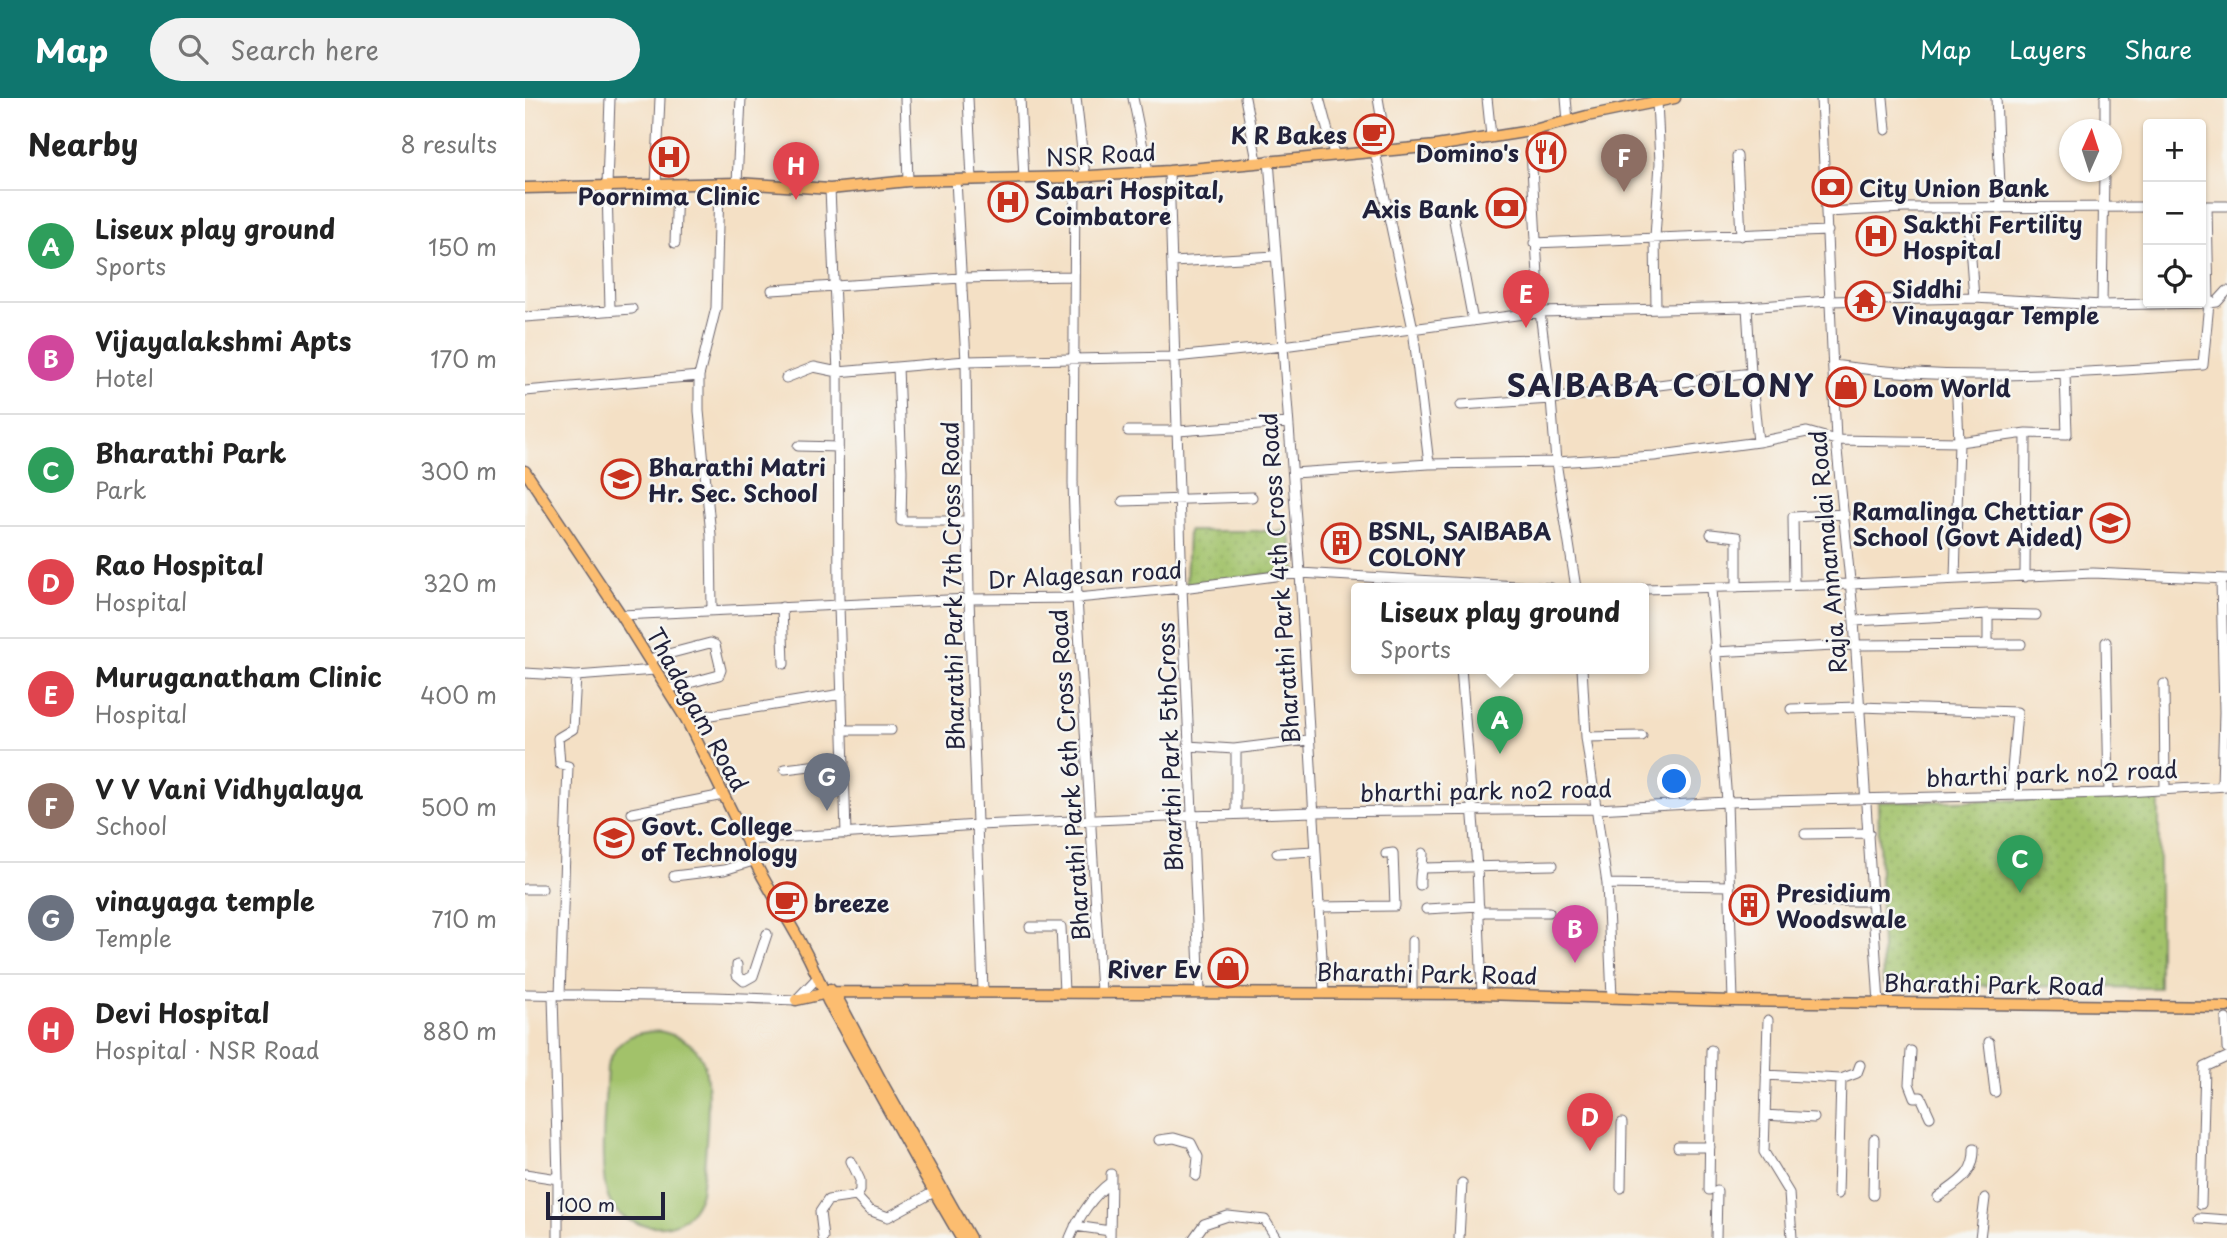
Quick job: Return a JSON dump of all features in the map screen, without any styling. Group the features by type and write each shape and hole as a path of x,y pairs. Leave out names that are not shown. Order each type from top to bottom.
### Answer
{"main road":[{"name":"NSR Road","path":"525,188 737,183 830,189 908,181 1080,177 1169,171 1436,146 1530,131 1622,104 1675,98"},
{"name":"Thadagam Road","path":"525,471 621,615 686,719 746,840 753,861 971,1238"},
{"name":"Bharathi Park Road","path":"796,1000 829,993 983,991 1412,993 2227,1007"},
{"name":"Thadagam Road","path":"829,993 961,1238"}],"street":[{"path":"610,98 607,186 610,310"},
{"path":"656,186 660,98"},
{"path":"737,183 741,98"},
{"path":"905,98 908,181"},
{"path":"968,98 972,179"},
{"path":"1020,98 1024,179"},
{"name":"Bharathi Park 6th Cross Road","path":"1076,98 1080,177 1073,276 1077,598 1101,992"},
{"path":"1133,98 1148,172"},
{"path":"1245,98 1257,161"},
{"path":"1319,98 1334,155"},
{"path":"1378,98 1387,151"},
{"path":"1487,98 1491,136"},
{"path":"1566,98 1568,121"},
{"name":"Raja Annamalai Road","path":"1821,98 1836,440 1854,621 1879,1003"},
{"path":"1883,98 1886,130"},
{"path":"1996,98 2001,208"},
{"path":"2105,98 2105,119"},
{"path":"1656,308 1655,237 1660,163 1657,102"},
{"path":"1530,131 1540,312 1556,462 1575,583"},
{"path":"1375,152 1413,329 1429,464"},
{"path":"1737,156 1741,236"},
{"name":"Bharathi Park 4th Cross Road","path":"1269,160 1300,573 1324,993"},
{"name":"Bharthi Park 5thCross","path":"1169,171 1182,588 1200,992"},
{"name":"Bharathi Park 7th Cross Road","path":"956,180 966,361 969,599 983,991"},
{"path":"2102,304 2104,182"},
{"path":"712,609 711,535 699,411 699,376 716,308 719,183"},
{"path":"675,243 677,186"},
{"path":"830,189 838,372 839,605 846,834"},
{"path":"2206,206 2227,206"},
{"path":"1827,212 1904,208 2143,207"},
{"path":"1967,208 1974,299"},
{"path":"1454,215 1473,321"},
{"path":"1535,243 1828,231"},
{"path":"1833,365 1872,371 1956,375 2065,374 2203,365 2209,303 2206,245"},
{"path":"1173,262 1275,256"},
{"path":"772,290 961,278 1073,276"},
{"path":"786,378 814,368 838,372 966,361 1175,358 1540,312 1748,307 1829,301 1974,299 2102,304 2209,303 2217,302 2227,290"},
{"path":"1748,307 1758,442"},
{"path":"525,317 632,309"},
{"path":"898,367 901,521 968,521"},
{"path":"1461,405 1551,399 1751,373"},
{"path":"1293,473 1429,464 1556,462 1654,456 1758,442 1807,432 1836,440 1959,442 2026,433 2067,434 2065,374"},
{"path":"1955,579 1959,442 1956,375"},
{"path":"525,391 699,376"},
{"path":"1128,431 1178,431 1288,423"},
{"path":"2025,577 2026,433"},
{"path":"798,446 838,447"},
{"path":"1123,501 1252,497"},
{"path":"1794,584 1793,517 1844,514"},
{"path":"1711,534 1737,537 1737,587"},
{"name":"Dr Alagesan road","path":"621,615 969,599 1077,598 1300,573 1418,583"},
{"path":"1649,589 1851,584 2092,573 2224,579 2225,786"},
{"path":"1711,589 1727,802 1733,1000"},
{"path":"782,607 784,664"},
{"path":"1854,621 1988,614 2036,615"},
{"path":"1988,614 1988,644"},
{"path":"2106,642 2109,793"},
{"path":"649,659 710,643 715,645 721,670 719,675 667,689"},
{"path":"1714,652 1855,645 2021,644"},
{"path":"525,673 576,676 655,670"},
{"path":"1461,674 1477,867 1482,994"},
{"path":"1582,674 1586,737 1607,884 1612,998"},
{"path":"558,1238 557,995 568,766 560,764 558,738 573,729 576,676"},
{"path":"2164,684 2165,790"},
{"path":"686,719 842,694"},
{"path":"1791,709 1859,707 2017,712 2010,794"},
{"path":"843,730 891,730"},
{"path":"1586,737 1642,736"},
{"path":"1188,746 1237,749 1308,740"},
{"path":"1236,814 1237,749"},
{"path":"785,769 844,762"},
{"name":"bharthi park no2 road","path":"746,840 978,825 1236,814 1595,809 1727,802 2109,793 2225,786"},
{"path":"632,813 723,794"},
{"path":"1805,834 1869,833"},
{"path":"1277,853 1315,851"},
{"path":"1318,907 1395,906 1394,853 1386,854"},
{"path":"1420,885 1423,853"},
{"path":"674,877 724,870 753,861"},
{"path":"1423,869 1553,865"},
{"path":"1607,884 1730,886"},
{"path":"525,889 542,889"},
{"path":"1812,901 1873,901"},
{"path":"1426,909 1549,912"},
{"path":"1030,927 1061,928 1064,992"},
{"path":"744,981 753,976 767,934"},
{"path":"1412,941 1412,993"},
{"path":"737,965 737,975 744,981"},
{"path":"525,994 796,1000 818,977"},
{"path":"743,998 744,981"},
{"path":"2226,1019 2227,1048"},
{"path":"1767,1020 1764,1152 1789,1193 1792,1238"},
{"path":"1989,1042 1996,1092"},
{"path":"1711,1050 1710,1147 1716,1238"},
{"path":"1911,1051 1909,1084 1915,1097 1921,1097 1930,1117"},
{"path":"2201,1204 2205,1067 2227,1057"},
{"path":"1766,1075 1841,1079 1857,1073 1860,1065"},
{"path":"1838,1194 1841,1079"},
{"path":"1765,1115 1814,1118"},
{"path":"1621,1188 1622,1123"},
{"path":"1159,1140 1174,1138 1191,1143 1198,1157 1196,1176"},
{"path":"1873,1195 1874,1139"},
{"path":"1678,1147 1710,1147"},
{"path":"1938,1197 1975,1164 1974,1148"},
{"path":"823,1238 820,1212 828,1199 856,1196 860,1191 860,1180 851,1161"},
{"path":"525,1174 558,1179"},
{"path":"1070,1238 1075,1226 1111,1178 1110,1234 1075,1226"},
{"path":"1459,1238 1462,1183"},
{"path":"856,1196 869,1210 888,1217 935,1192"},
{"path":"1980,1238 1985,1198"},
{"path":"1194,1238 1204,1224 1228,1216 1265,1220 1276,1238"},
{"path":"2199,1219 2227,1220"}],"green space":[{"path":"1188,531 1289,531 1296,571 1186,584"},
{"path":"2159,798 2159,988 1883,984 1878,802"},
{"path":"659,1031 685,1040 700,1054 706,1073 708,1106 701,1193 692,1211 677,1223 664,1226 639,1224 618,1213 609,1200 603,1171 607,1066 620,1043 633,1035"}],"place":[{"name":"K R Bakes","path":"1374,134"},
{"name":"Domino's","path":"1546,152"},
{"name":"Poornima Clinic","path":"669,157"},
{"name":"City Union Bank","path":"1832,187"},
{"name":"V V Vani Vidhyalaya","path":"1624,192"},
{"name":"Devi Hospital","path":"796,200"},
{"name":"Sabari Hospital, Coimbatore","path":"1008,202"},
{"name":"Axis Bank","path":"1506,208"},
{"name":"Sakthi Fertility Hospital","path":"1876,236"},
{"name":"Siddhi Vinayagar Temple","path":"1865,301"},
{"name":"Muruganatham Clinic","path":"1526,328"},
{"name":"Loom World","path":"1846,387"},
{"name":"Bharathi Matri Hr. Sec. School","path":"621,479"},
{"name":"Ramalinga Chettiar School (Govt Aided)","path":"2110,523"},
{"name":"BSNL, SAIBABA COLONY","path":"1341,543"},
{"name":"Liseux play ground","path":"1500,754"},
{"name":"vinayaga temple","path":"827,811"},
{"name":"Govt. College of Technology","path":"614,838"},
{"name":"Bharathi Park","path":"2020,893"},
{"name":"breeze","path":"787,902"},
{"name":"Presidium Woodswale","path":"1749,905"},
{"name":"Vijayalakshmi Apts","path":"1575,963"},
{"name":"River Ev","path":"1228,968"},
{"name":"Rao Hospital","path":"1590,1151"}],"district":[{"name":"SAIBABA COLONY","path":"1661,384"}]}
